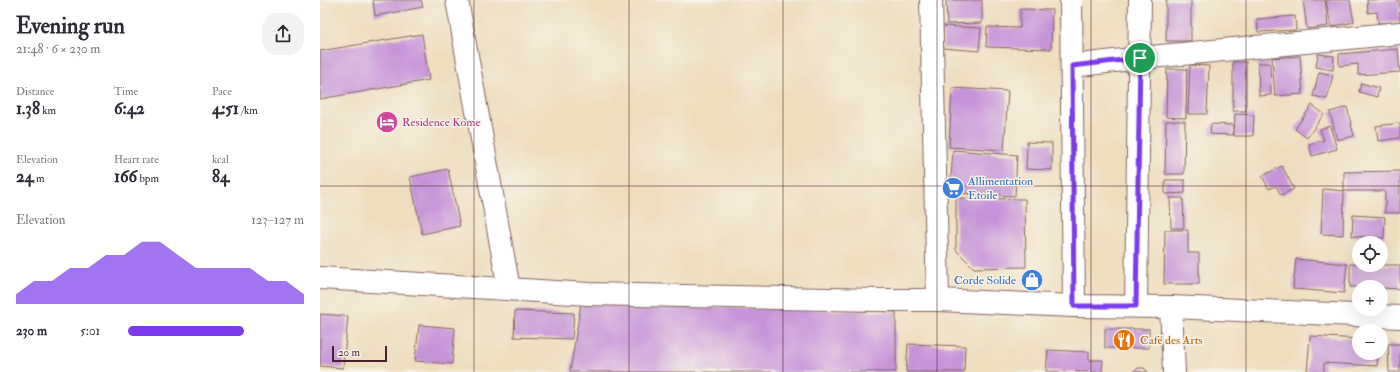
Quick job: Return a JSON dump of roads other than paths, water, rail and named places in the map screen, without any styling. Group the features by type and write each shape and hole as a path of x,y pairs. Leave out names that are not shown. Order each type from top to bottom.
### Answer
{"street":[{"path":"457,0 509,289"},
{"path":"931,0 938,300"},
{"path":"1071,0 1074,306"},
{"path":"1136,306 1140,0"},
{"path":"1072,66 1400,33"},
{"path":"320,278 597,295 938,300 1074,306 1171,307 1400,317"},
{"path":"1171,307 1174,372"}],"place":[{"name":"Residence Kome","path":"387,122"},
{"name":"Allimentation Etoile","path":"953,188"},
{"name":"Corde Solide","path":"1032,280"},
{"name":"Café des Arts","path":"1124,340"}]}
